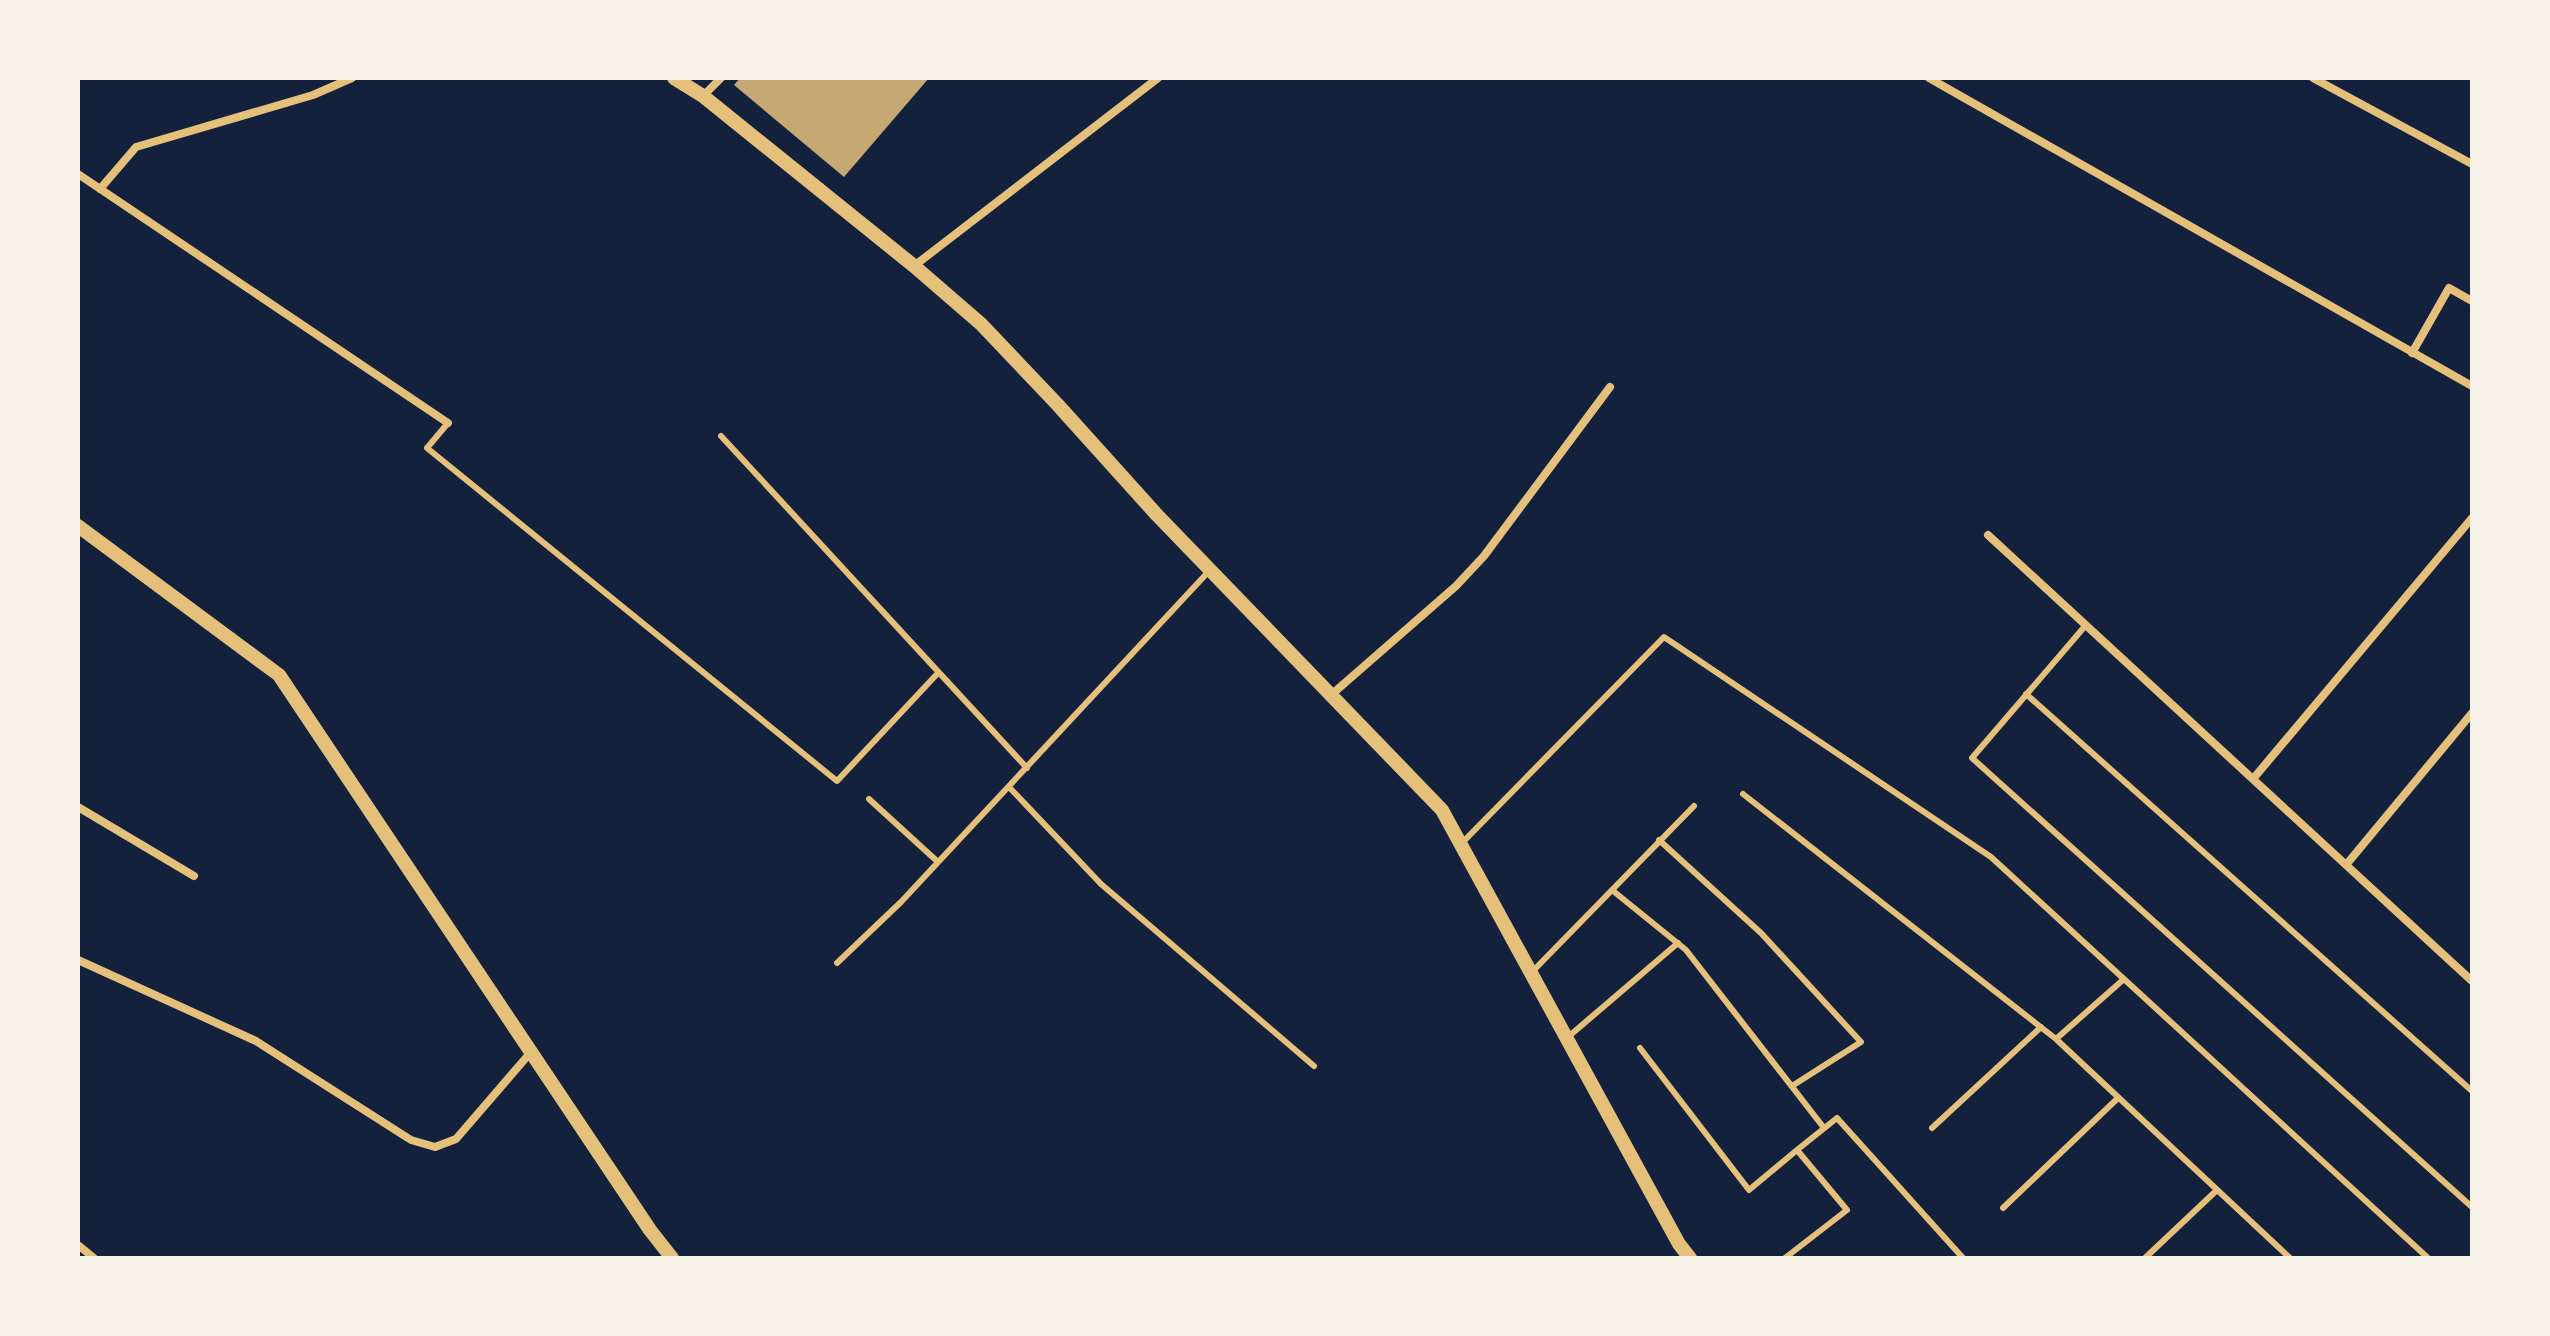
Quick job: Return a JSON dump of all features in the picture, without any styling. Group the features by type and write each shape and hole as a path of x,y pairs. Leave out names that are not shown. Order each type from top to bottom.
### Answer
{"street":[{"path":"100,189 136,147 313,95 352,78"},
{"path":"674,78 703,96 981,324 1210,570 1442,810 1679,1244 1690,1258"},
{"path":"703,96 721,78"},
{"path":"914,266 1158,78"},
{"path":"1929,78 2472,386"},
{"path":"2313,78 2472,164"},
{"path":"78,174 448,423"},
{"path":"2412,353 2449,288 2472,301"},
{"path":"1331,695 1456,586 1484,556 1610,387"},
{"path":"2253,779 2472,518"},
{"path":"78,526 279,675 650,1230 672,1258"},
{"path":"1988,535 2472,981"},
{"path":"2346,865 2472,713"},
{"path":"78,807 194,876"},
{"path":"78,960 256,1041 411,1140 435,1147 456,1139 531,1052"},
{"path":"78,1245 94,1258"}],"lane":[{"path":"448,423 427,448 837,781 938,673"},
{"path":"721,436 1027,768"},
{"path":"837,963 938,862 1210,570"},
{"path":"2086,625 1972,758 2472,1207"},
{"path":"1461,844 1664,637 1991,857 2428,1258"},
{"path":"2026,694 2472,1091"},
{"path":"1009,787 1101,884 1314,1066"},
{"path":"1743,794 2056,1039 2290,1258"},
{"path":"869,799 938,862"},
{"path":"1531,973 1694,806"},
{"path":"1659,840 1761,933 1861,1042 1792,1086"},
{"path":"1612,890 1686,950 1824,1128"},
{"path":"1567,1039 1678,943"},
{"path":"2056,1039 2124,979"},
{"path":"1932,1128 2041,1027"},
{"path":"1640,1048 1749,1190 1837,1118 1963,1258"},
{"path":"2003,1208 2118,1098"},
{"path":"1785,1258 1847,1210 1797,1150"},
{"path":"2145,1258 2217,1190"}],"building":[{"path":"740,78 929,78 844,177 734,85"}]}
